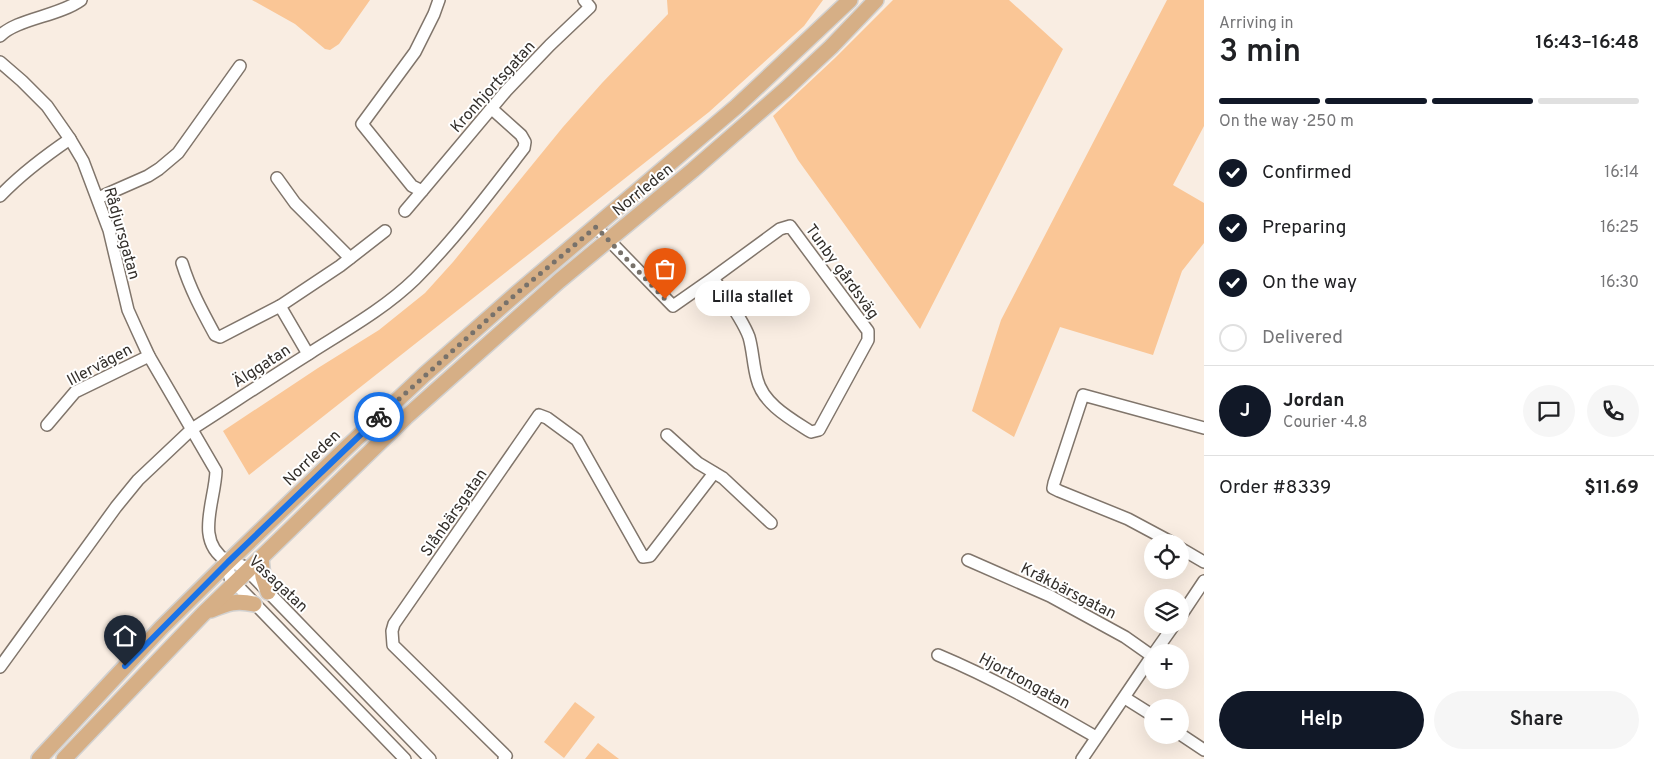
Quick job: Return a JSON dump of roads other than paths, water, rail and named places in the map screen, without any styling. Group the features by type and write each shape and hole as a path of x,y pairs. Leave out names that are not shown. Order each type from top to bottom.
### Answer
{"main road":[{"name":"Norrleden","path":"39,759 161,628 424,375 736,107 850,0"},
{"name":"Norrleden","path":"64,759 247,570 406,417 559,280 693,170 786,90 876,0"},
{"path":"261,558 268,592"},
{"path":"203,614 229,603 241,601 254,604"}],"street":[{"path":"0,36 10,29 66,9 81,0"},
{"path":"422,191 412,186 362,124 415,52 439,0"},
{"name":"Kronhjortsgatan","path":"405,211 506,91 590,2"},
{"name":"Rådjursgatan","path":"0,62 47,106 83,161 109,230 128,310 149,356 216,471 208,529 211,544 228,562"},
{"path":"98,198 148,176 173,157 240,66"},
{"name":"Älggatan","path":"0,667 94,536 133,487 192,429 349,329 388,301 414,279 482,202 524,148 525,142 521,135 492,109"},
{"path":"0,196 13,182 70,139"},
{"path":"277,178 295,203 350,258"},
{"name":"Tunby gårdsväg","path":"596,227 673,306 780,229 790,226 868,332 868,340 819,430 811,432 782,412 764,393 757,381 749,338 745,328 713,278"},
{"path":"182,264 189,287 215,335 220,336 280,306 350,258 385,231"},
{"path":"280,306 308,354"},
{"name":"Illervägen","path":"46,425 75,392 149,356"},
{"path":"1156,534 1128,519 1053,488 1083,395 1204,428"},
{"name":"Slånbärsgatan","path":"504,759 506,756 393,645 392,631 394,624 539,415 577,440 643,557 650,556 714,473"},
{"path":"667,434 698,463 723,478 771,522"},
{"path":"1189,553 1204,562"},
{"name":"Kråkbärsgatan","path":"968,560 1050,596 1125,637 1144,650"},
{"name":"Vasagatan","path":"405,759 234,583 230,578 228,562 242,566 247,570 430,759"},
{"path":"1189,604 1204,581"},
{"name":"Hjortrongatan","path":"938,655 974,670 1020,693 1096,737"},
{"path":"1082,759 1144,668"},
{"path":"1125,698 1144,710"},
{"path":"1189,740 1204,750"}],"place":[{"name":"Lilla stallet","path":"665,299"}]}
